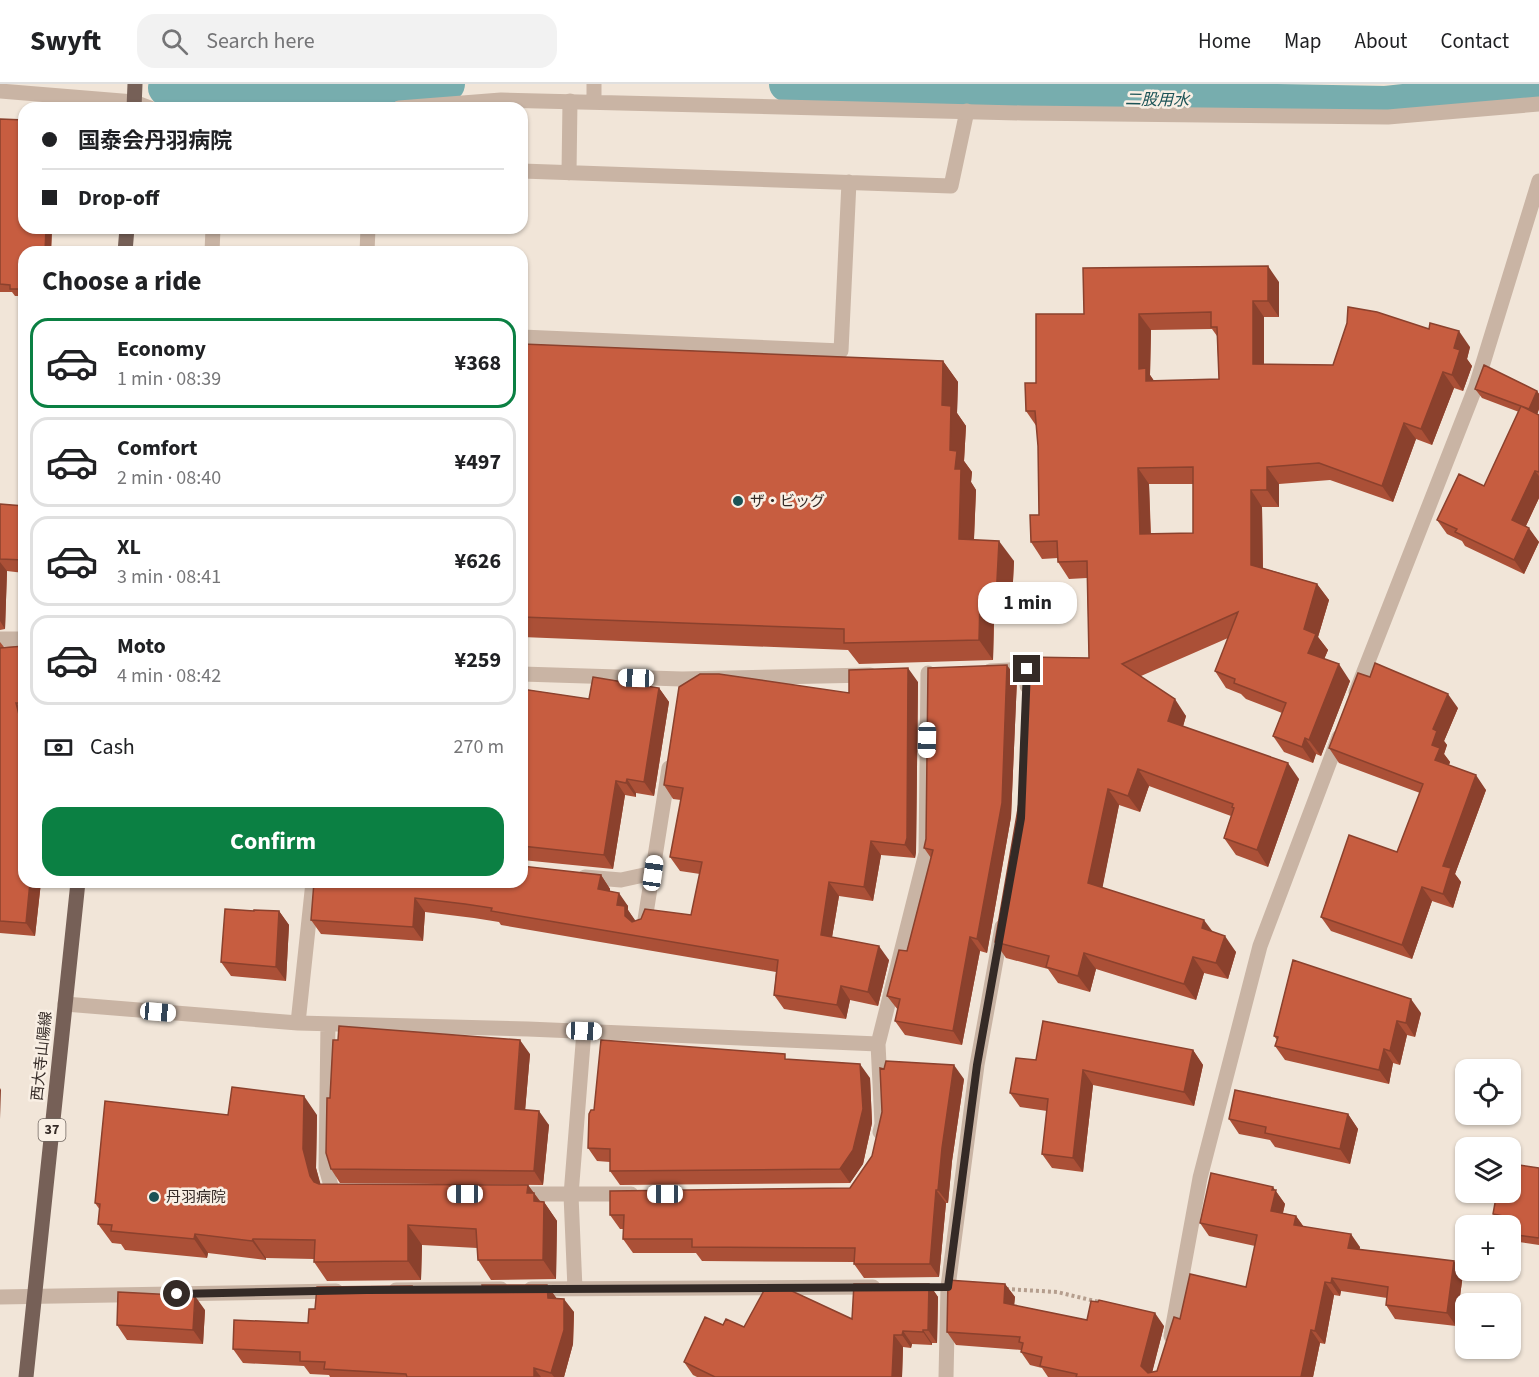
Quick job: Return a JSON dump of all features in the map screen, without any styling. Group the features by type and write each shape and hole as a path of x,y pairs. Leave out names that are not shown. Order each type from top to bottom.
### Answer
{"main road":[{"path":"134,102 135,84"},
{"name":"西大寺山陽線","path":"26,1377 77,888"}],"street":[{"path":"594,84 594,102"},
{"path":"0,91 105,102"},
{"path":"476,102 501,100 968,111 1388,117 1539,104"},
{"path":"569,173 570,102"},
{"path":"528,171 951,186 968,111"},
{"path":"1352,703 1476,386 1539,181"},
{"path":"528,337 841,351 849,182"},
{"path":"0,639 18,639"},
{"path":"972,671 1027,669 1026,704"},
{"path":"877,1146 882,1124 879,1044 926,853 928,673"},
{"path":"528,674 681,685 884,675"},
{"path":"1166,1355 1175,1322 1200,1178 1260,946 1344,725"},
{"path":"645,926 670,759"},
{"path":"566,875 621,880 653,873"},
{"path":"298,1023 312,888"},
{"path":"946,1377 942,1287 1004,912"},
{"path":"65,1004 298,1023 584,1031 879,1044"},
{"path":"328,1024 326,1168 333,1193 356,1194"},
{"path":"575,1289 570,1195 584,1031"},
{"path":"495,1194 642,1194"},
{"path":"378,1290 890,1287"},
{"path":"0,1297 354,1290"}],"path":[{"path":"1002,1289 1057,1292 1100,1303"}],"building":[{"path":"0,119 18,120 18,234 46,234 45,246 18,246 18,289 10,289 10,285 0,284"},
{"path":"1268,266 1268,301 1253,301 1253,364 1333,365 1347,323 1348,307 1377,312 1429,329 1430,323 1459,331 1454,348 1460,350 1452,375 1443,372 1421,429 1404,423 1382,486 1319,463 1267,467 1267,490 1251,490 1251,565 1317,584 1304,629 1316,634 1308,653 1339,664 1309,740 1305,738 1302,747 1273,736 1286,703 1234,683 1235,679 1215,671 1238,612 1122,664 1175,699 1168,721 1288,763 1257,850 1224,838 1234,808 1233,804 1138,769 1128,796 1108,789 1088,883 1204,920 1202,928 1225,936 1216,963 1193,957 1184,984 1084,953 1078,976 1046,967 1049,956 995,942 1019,803 1025,657 1089,658 1087,561 1058,562 1057,541 1031,542 1030,515 1039,515 1038,446 1035,411 1026,411 1025,383 1036,383 1036,314 1084,314 1083,268","holes":["1211,312 1211,327 1217,327 1219,379 1146,381 1146,368 1139,369 1139,314","1193,467 1193,533 1140,534 1138,468"]},
{"name":"ザ・ビッグ","path":"528,344 943,361 942,405 951,406 950,450 957,451 955,469 961,469 959,539 999,541 996,600 980,599 979,640 844,643 844,629 528,617"},
{"path":"1484,365 1537,391 1529,409 1475,389"},
{"path":"1521,406 1539,415 1539,472 1535,471 1512,520 1529,528 1514,560 1455,532 1457,529 1437,520 1459,474 1484,486"},
{"path":"0,504 18,506 18,560 0,559"},
{"path":"18,646 18,703 16,703 18,711 18,888 29,888 26,923 0,921 0,648"},
{"path":"1375,663 1448,694 1433,729 1437,731 1432,745 1440,748 1435,760 1476,775 1443,866 1451,868 1443,894 1422,887 1402,945 1321,917 1349,835 1397,852 1423,784 1329,748 1358,673 1370,677"},
{"path":"1007,665 1002,803 977,939 970,937 953,1031 895,1021 900,999 887,996 899,950 907,951 933,850 924,848 928,668"},
{"path":"908,668 907,838 905,845 871,841 864,887 829,882 821,935 879,946 868,992 841,986 837,1005 774,995 778,960 491,911 492,908 465,904 415,898 413,927 311,920 314,888 528,888 528,867 601,875 598,889 619,893 617,905 625,906 625,916 632,922 641,919 645,909 691,915 702,862 670,857 683,788 664,785 679,687 700,674 719,674 849,693 849,670"},
{"path":"593,677 659,688 644,782 627,779 626,783 616,781 604,855 528,847 528,690 589,699"},
{"path":"225,909 279,911 276,967 221,962"},
{"path":"1293,960 1411,999 1406,1023 1397,1021 1390,1051 1384,1049 1379,1070 1275,1046 1278,1037 1274,1036"},
{"path":"1043,1021 1193,1050 1184,1092 1083,1070 1073,1158 1042,1154 1048,1099 1010,1093 1016,1058 1036,1060"},
{"path":"339,1026 520,1040 515,1109 539,1111 534,1171 331,1169 326,1153 327,1098 330,1098 333,1040 338,1040"},
{"path":"601,1040 785,1054 785,1059 860,1064 863,1109 853,1150 840,1169 610,1171 610,1149 588,1148 589,1114 591,1110 594,1110"},
{"path":"886,1061 954,1065 938,1190 936,1190 930,1264 854,1264 855,1248 692,1247 692,1239 623,1239 624,1215 610,1215 610,1191 850,1188 872,1156 882,1112 880,1068 884,1069"},
{"path":"232,1087 304,1096 303,1149 310,1176 314,1182 319,1184 528,1185 527,1193 534,1193 534,1201 544,1202 543,1260 478,1260 476,1229 408,1225 408,1261 314,1262 315,1240 253,1239 252,1241 195,1234 194,1239 111,1231 112,1225 98,1224 100,1204 95,1203 105,1101 228,1115"},
{"path":"1235,1090 1348,1114 1340,1149 1265,1133 1266,1127 1229,1119"},
{"path":"1521,1165 1539,1168 1539,1238 1521,1236 1521,1215 1493,1214 1495,1203 1521,1203"},
{"path":"1211,1173 1273,1187 1272,1190 1276,1190 1271,1211 1296,1216 1294,1225 1351,1234 1348,1248 1454,1261 1447,1313 1386,1305 1388,1287 1332,1278 1331,1283 1325,1282 1315,1331 1311,1330 1301,1377 1076,1377 1077,1374 1040,1366 1042,1357 1021,1352 1023,1343 1019,1342 1020,1337 947,1332 948,1280 1005,1284 1004,1303 1087,1320 1091,1301 1098,1302 1099,1300 1155,1313 1141,1366 1148,1373 1157,1371 1174,1317 1180,1319 1190,1274 1246,1287 1257,1235 1200,1223"},
{"path":"854,1284 929,1284 928,1330 903,1331 902,1335 894,1335 892,1377 715,1377 684,1362 705,1317 723,1325 726,1319 744,1327 767,1285 779,1285 852,1319"},
{"path":"482,1285 547,1285 548,1298 564,1299 564,1330 551,1373 534,1368 534,1377 407,1377 406,1374 324,1369 325,1362 300,1361 300,1352 233,1349 234,1320 308,1323 309,1309 315,1309 317,1287 412,1286 411,1292 483,1292"},
{"path":"118,1292 195,1296 193,1330 117,1325"}],"waterway":[{"name":"二股用水","path":"166,88 447,84"},
{"name":"二股用水","path":"787,84 1006,97 1386,104 1526,88"}],"place":[{"name":"ザ・ビッグ","path":"738,501"},
{"name":"丹羽病院","path":"154,1197"}],"route":[{"path":"177,1294 366,1290 948,1287 977,1065 1021,818 1027,669"}]}
